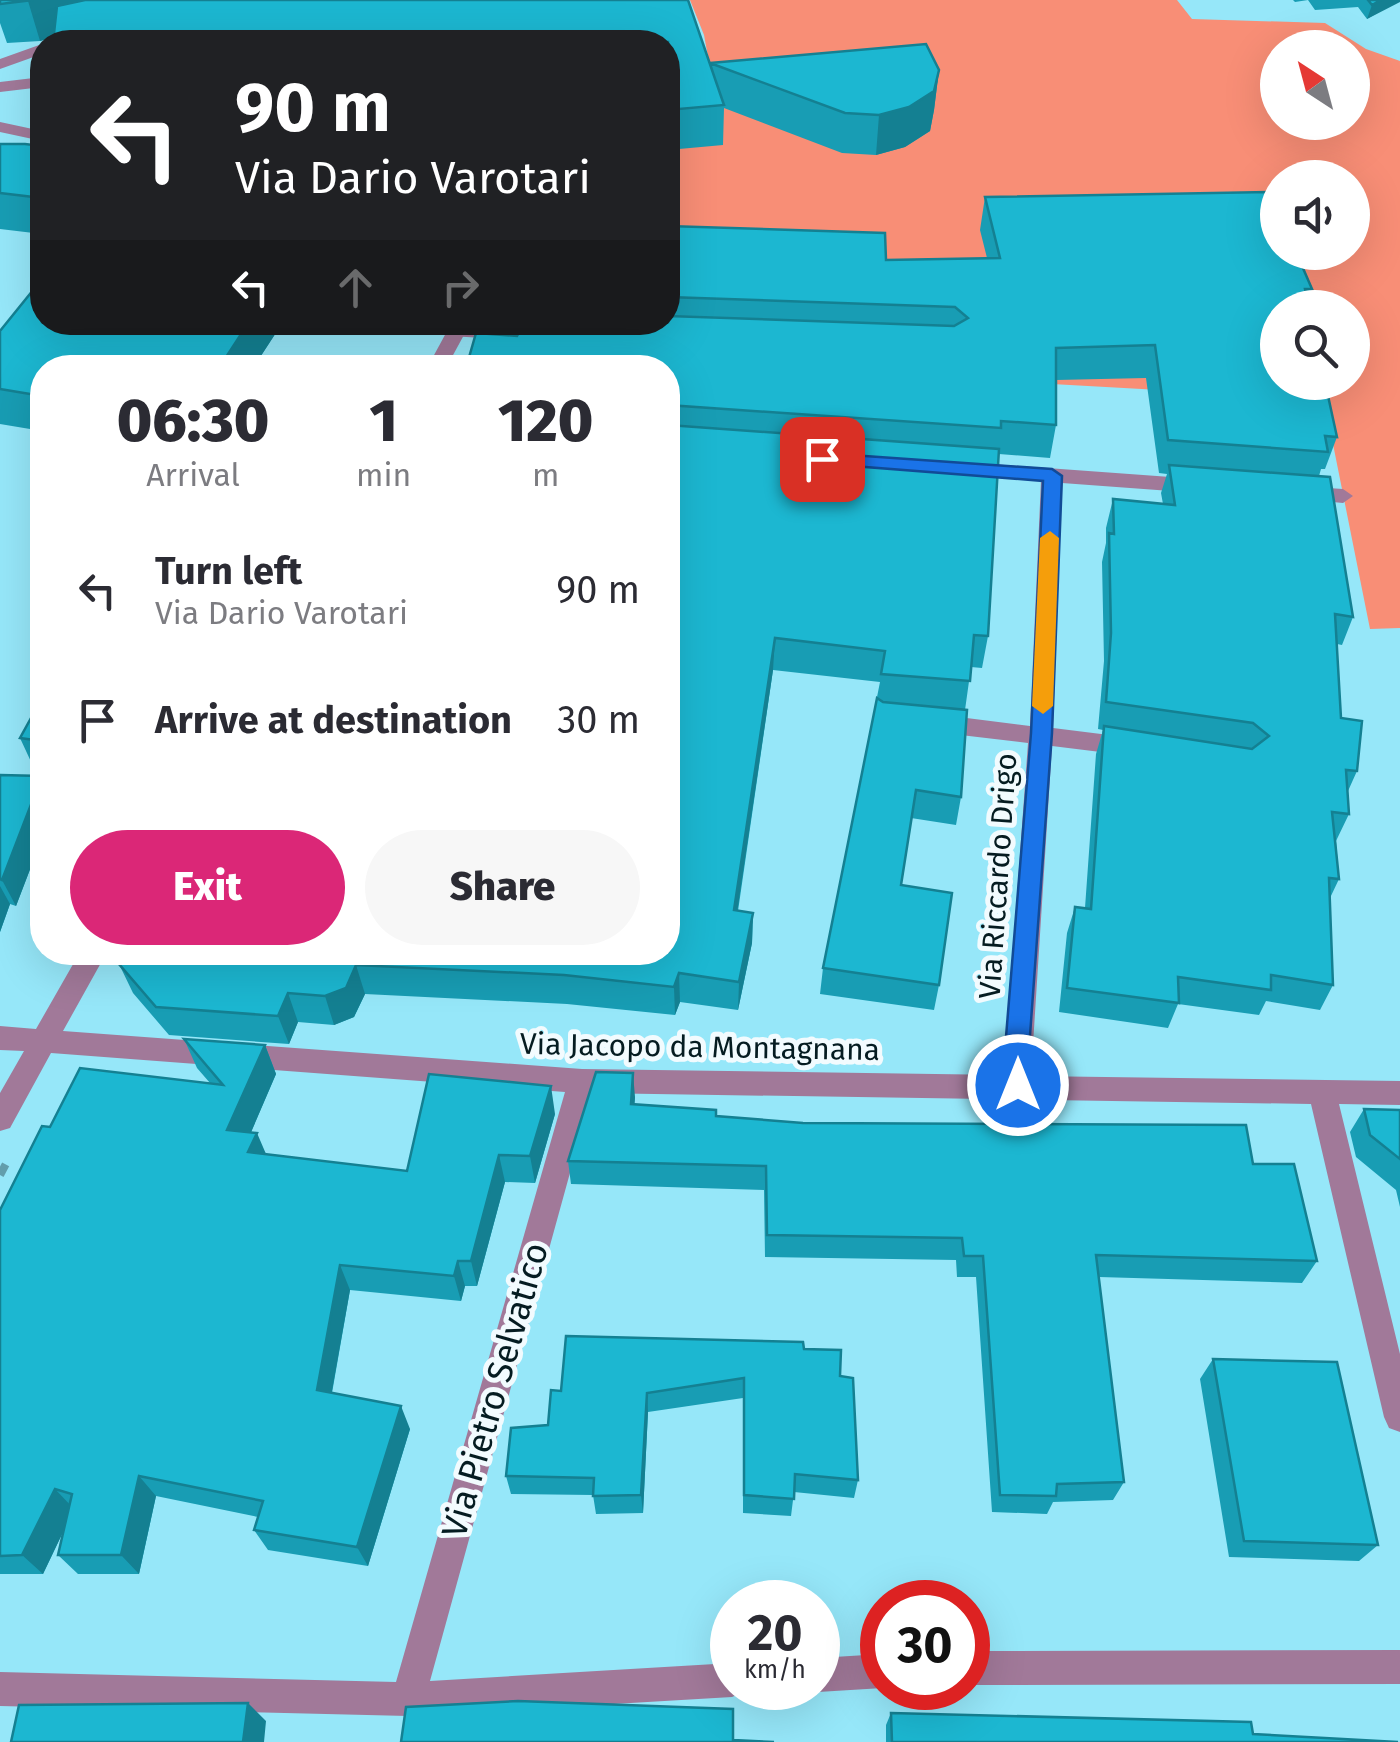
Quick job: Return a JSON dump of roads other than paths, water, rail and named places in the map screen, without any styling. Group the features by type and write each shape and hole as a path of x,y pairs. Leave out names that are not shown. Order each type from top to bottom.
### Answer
{"street":[{"path":"4,62 30,53"},
{"path":"0,87 30,83"},
{"path":"0,127 30,133"},
{"path":"556,335 580,337"},
{"path":"937,467 1227,488"},
{"name":"Via Riccardo Drigo","path":"1018,1085 1017,1049 1041,733 1052,476"},
{"path":"1285,492 1343,496"},
{"name":"Via Riccardo Drigo","path":"916,721 1151,749"},
{"path":"0,1119 87,965"},
{"name":"Via Jacopo da Montagnana","path":"0,1038 582,1081 1400,1092"},
{"name":"Via Pietro Selvatico","path":"408,1699 582,1081"},
{"path":"1322,1091 1389,1328 1400,1416"},
{"path":"990,1668 1400,1667"},
{"path":"0,1689 408,1699 710,1681"}]}
